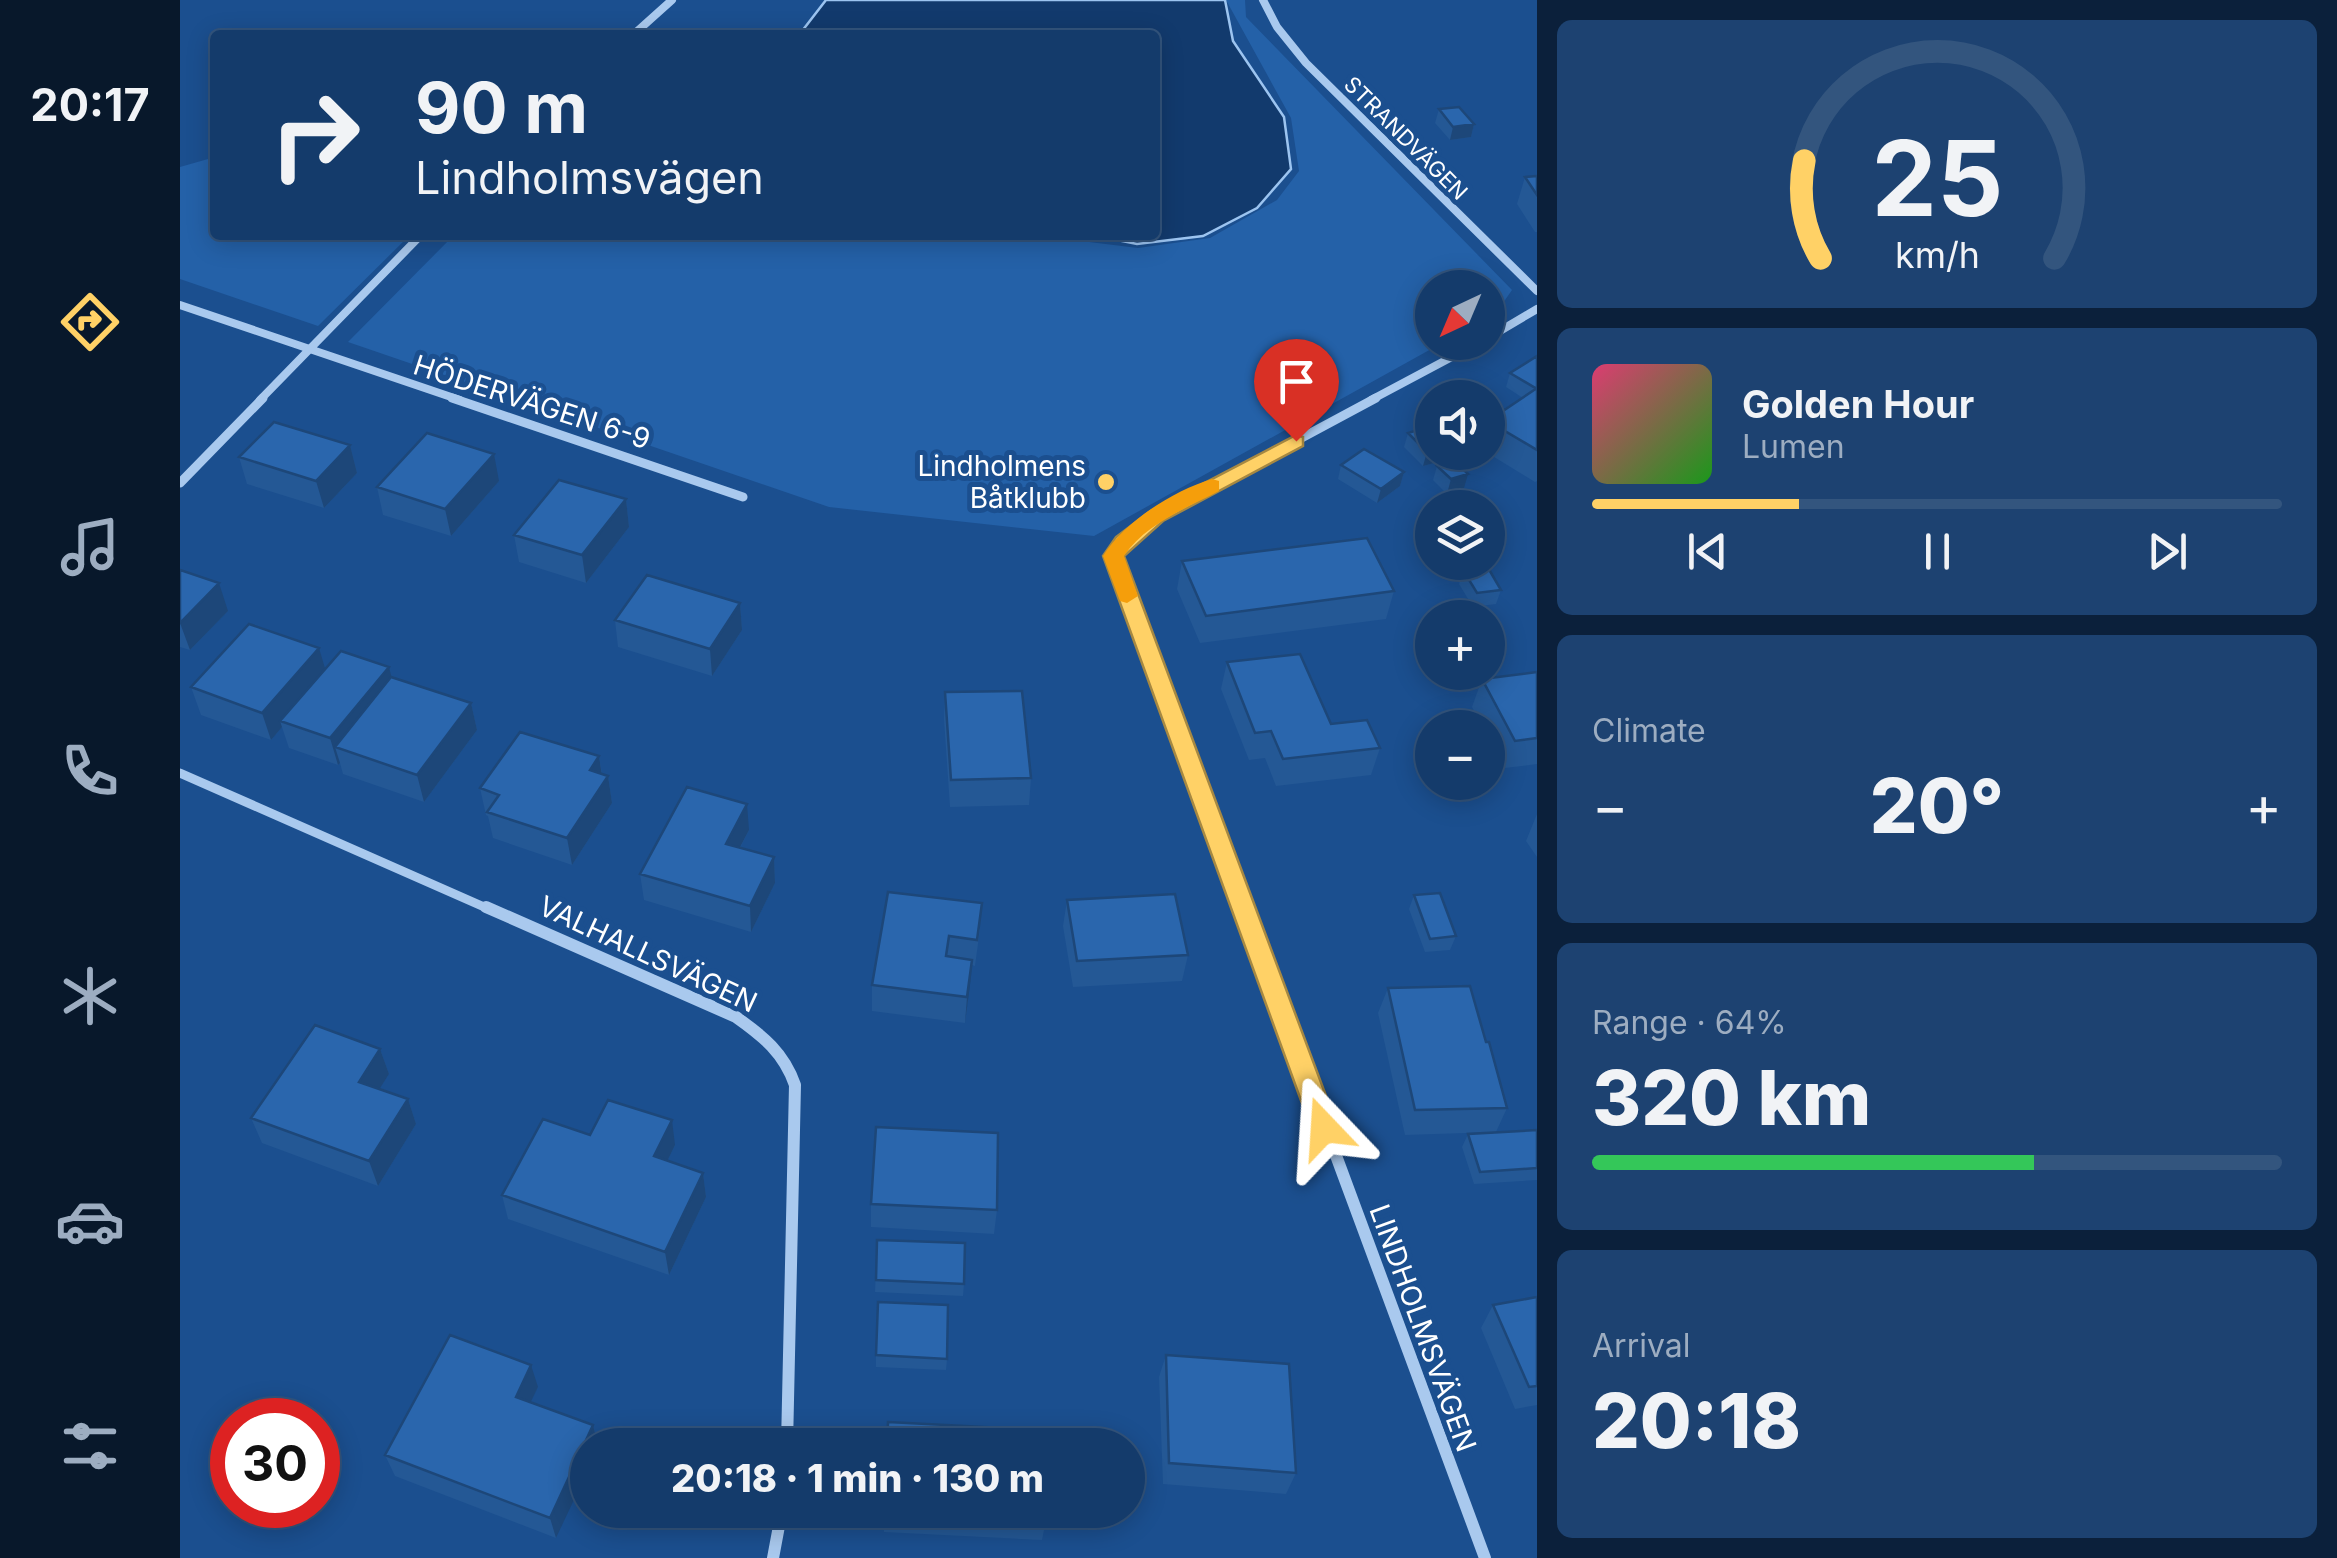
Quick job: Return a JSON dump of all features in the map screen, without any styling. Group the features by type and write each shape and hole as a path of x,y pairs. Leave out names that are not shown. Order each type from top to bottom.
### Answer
{"street":[{"path":"639,30 672,0"},
{"name":"STRANDVÄGEN","path":"1263,0 1270,21 1290,45 1397,158 1537,291"},
{"path":"180,483 416,240"},
{"name":"HÖDERVÄGEN 6-9","path":"180,305 743,496"},
{"path":"1505,328 1537,309"},
{"name":"LINDHOLMSVÄGEN","path":"1446,360 1156,516 1123,542 1114,556 1485,1558"},
{"name":"VALHALLSVÄGEN","path":"180,774 736,1017 774,1043 790,1067 795,1085 786,1428"},
{"path":"773,1558 779,1528"}],"shaded area":[{"path":"826,0 1225,0 1233,41 1284,117 1291,169 1257,208 1203,236 1137,244 1117,240 1160,240 1160,30 803,30"},
{"path":"1226,0 1245,0 1246,17 1493,270 1415,270 1415,358 1094,536 829,507 348,342 449,240 1073,240 1138,248 1210,238 1277,200 1299,171 1291,118"},
{"path":"210,158 210,240 405,240 318,326 180,279 180,167"}],"building":[{"path":"1459,107 1474,124 1453,127 1439,109"},
{"path":"1537,176 1537,195 1525,177"},
{"path":"1537,356 1537,389 1510,373"},
{"path":"1537,388 1537,450 1505,431 1505,410"},
{"path":"274,422 350,445 316,481 239,457"},
{"path":"427,433 494,454 445,509 377,487"},
{"path":"1364,449 1404,472 1381,489 1341,465"},
{"path":"1441,470 1464,470 1468,474 1451,479"},
{"path":"559,480 626,499 582,555 514,535"},
{"path":"1367,538 1394,591 1206,616 1182,561"},
{"path":"180,570 219,583 180,623"},
{"path":"647,575 740,603 710,649 615,620"},
{"path":"1469,580 1495,580 1501,590 1477,593"},
{"path":"249,624 319,648 262,713 191,687"},
{"path":"341,651 389,667 330,738 280,721"},
{"path":"1300,654 1331,724 1367,720 1380,748 1283,759 1271,731 1255,733 1227,662"},
{"path":"1537,672 1537,738 1515,741 1505,722 1505,710 1498,710 1488,690 1505,690 1505,676"},
{"path":"391,677 471,703 417,775 335,747"},
{"path":"1022,691 1031,778 951,780 945,692"},
{"path":"520,732 599,756 590,770 608,776 567,838 487,812 499,795 480,788"},
{"path":"687,787 747,804 726,844 774,857 750,906 640,874"},
{"path":"888,892 982,903 977,940 949,936 946,956 972,960 967,997 872,985"},
{"path":"1440,893 1456,936 1430,939 1414,895"},
{"path":"1175,894 1188,955 1077,961 1067,900"},
{"path":"1470,986 1507,1108 1415,1110 1388,988"},
{"path":"315,1025 380,1049 359,1082 408,1099 369,1161 251,1118"},
{"path":"608,1100 672,1120 654,1156 703,1173 665,1252 502,1195 543,1119 590,1135"},
{"path":"876,1127 998,1133 997,1210 871,1204"},
{"path":"1537,1130 1537,1168 1480,1172 1468,1134"},
{"path":"877,1240 965,1243 964,1284 876,1280"},
{"path":"1537,1297 1537,1386 1529,1387 1493,1305"},
{"path":"878,1302 948,1305 947,1359 876,1355"},
{"path":"450,1335 531,1365 516,1397 593,1425 570,1428 570,1475 550,1518 385,1455"},
{"path":"1166,1355 1289,1364 1296,1473 1169,1463"},
{"path":"888,1422 1005,1428 888,1428"}],"slow traffic":[{"path":"1127,596 1114,556 1123,542 1156,516 1212,486"}],"place":[{"name":"Lindholmens Båtklubb","path":"1106,482"}],"route":[{"path":"1296,441 1156,516 1123,542 1114,556 1324,1128"}]}
